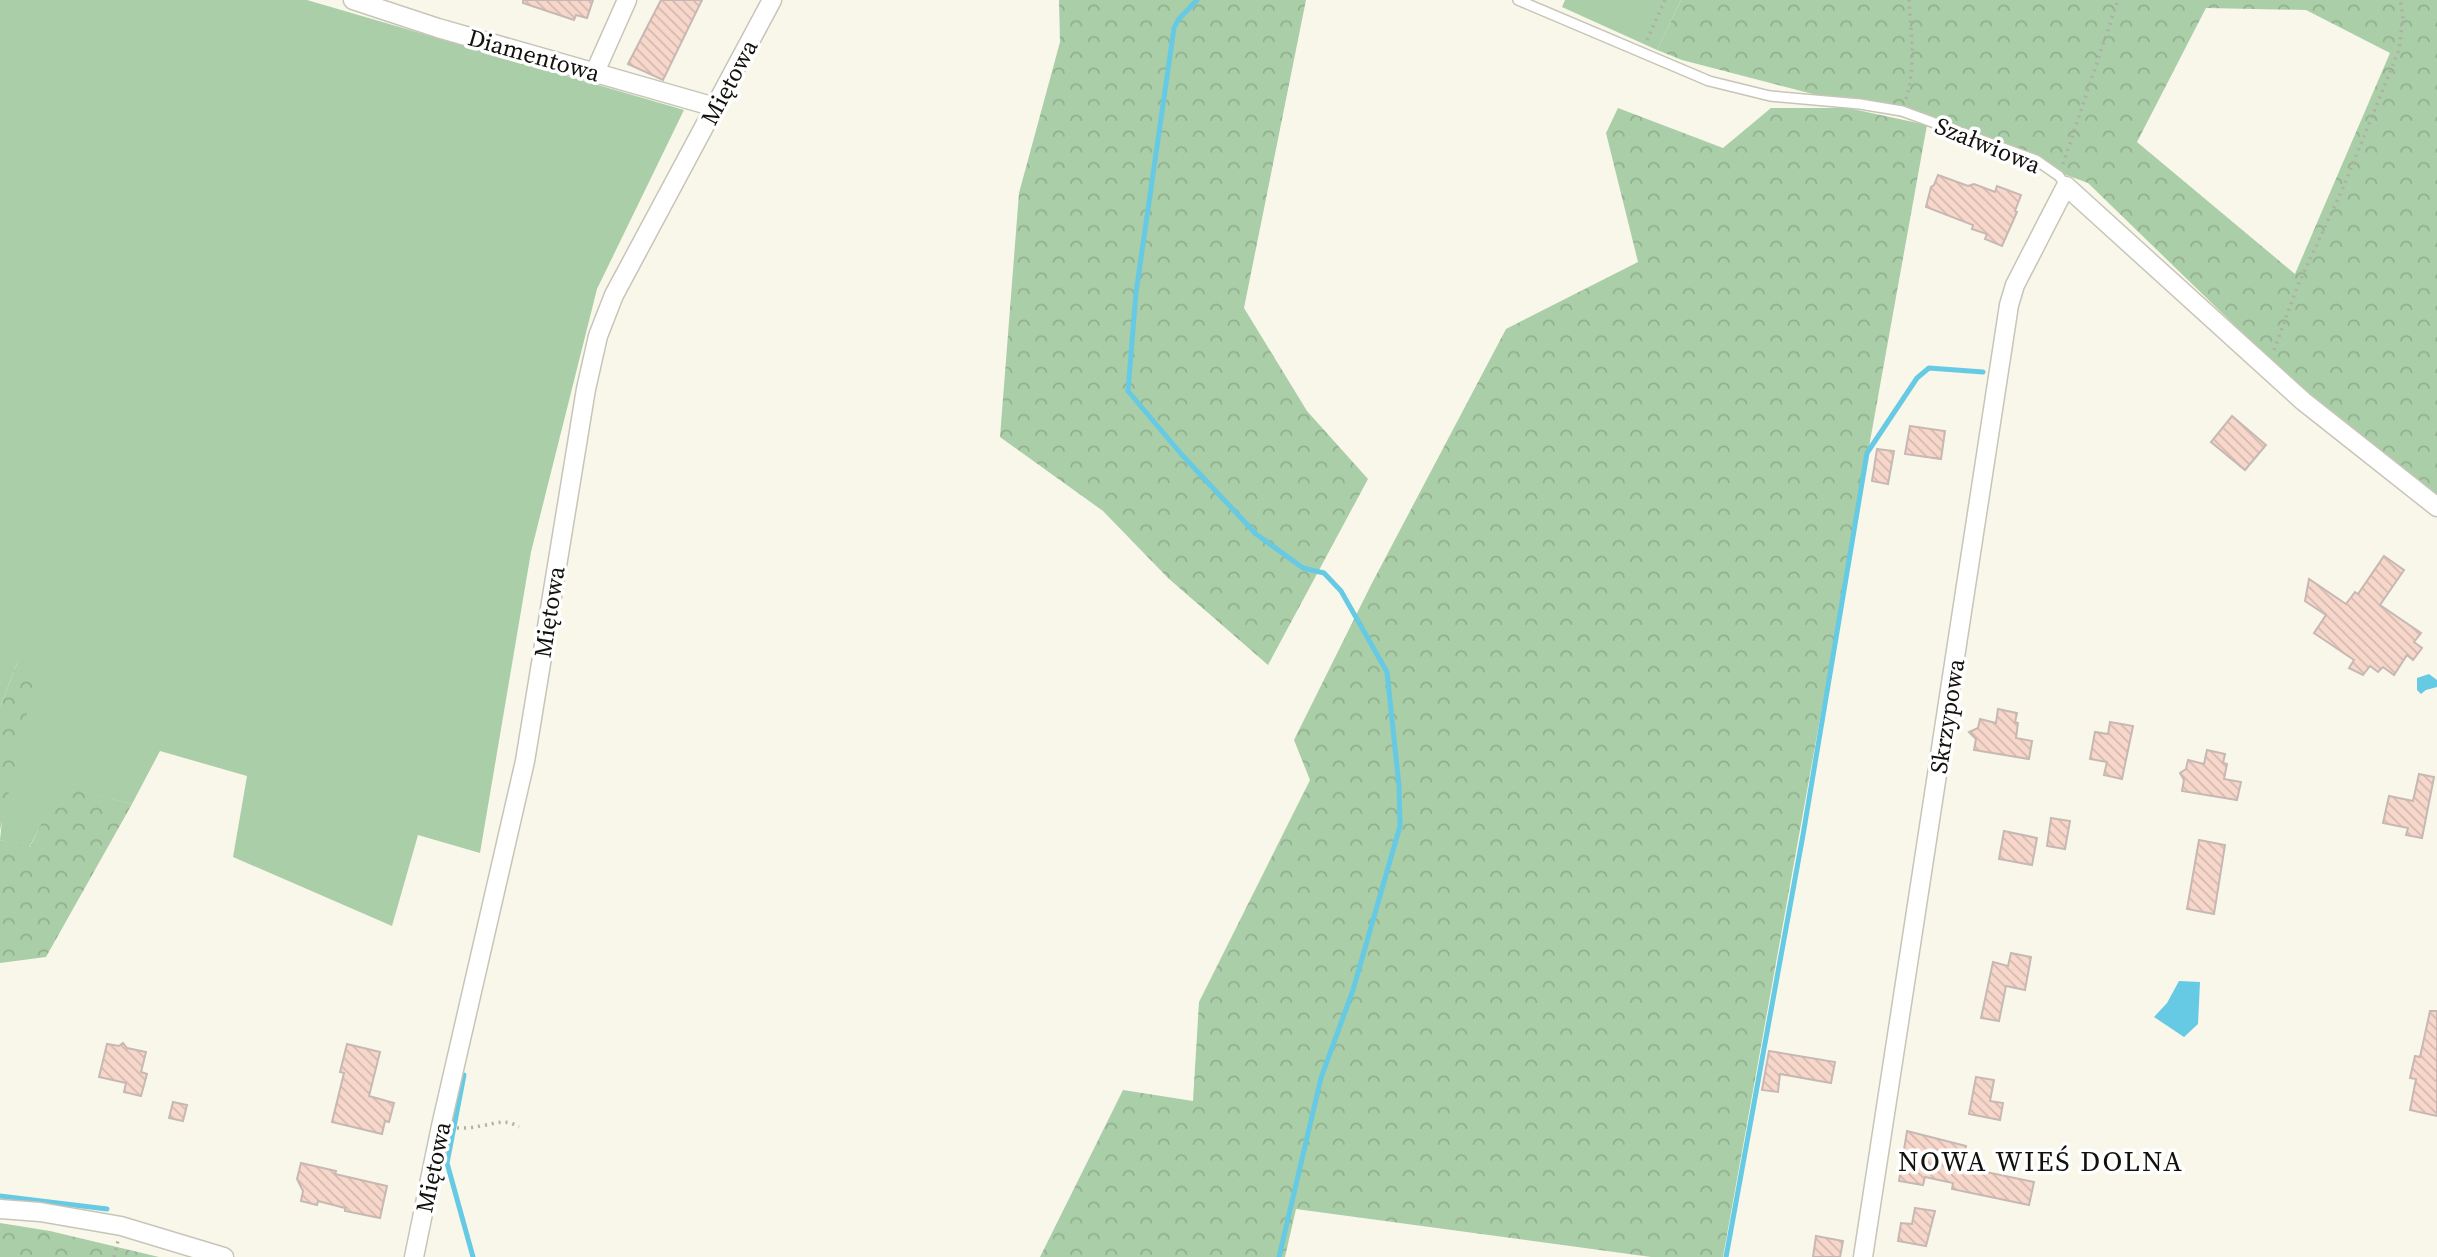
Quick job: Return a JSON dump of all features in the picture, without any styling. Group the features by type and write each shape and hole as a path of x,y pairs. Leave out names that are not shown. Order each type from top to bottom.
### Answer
{"street":[{"name":"Diamentowa","path":"353,0 715,107"},
{"path":"595,72 627,0"},
{"name":"Miętowa","path":"414,1257 441,1126 525,761 586,389 598,336 614,295 772,0"},
{"name":"Szałwiowa","path":"2063,181 2303,401 2437,507"},
{"name":"Skrzypowa","path":"1863,1257 2009,305 2015,285 2063,181"},
{"path":"0,1209 40,1212 121,1226 224,1257"}],"lane":[{"name":"Szałwiowa","path":"1518,0 1709,81 1770,96 1860,104 1902,111 2036,160 2063,181"}],"path":[{"path":"1642,54 1665,0"},
{"path":"1902,111 1910,87 1912,62 1909,0"},
{"path":"2063,181 2118,0"},
{"path":"2267,368 2298,285 2343,187 2399,50 2403,16 2400,0"},
{"path":"456,1128 481,1126 498,1121 506,1121 519,1127"}],"green space":[{"path":"0,0 307,0 684,110 597,289 531,552 480,853 418,835 392,926 233,857 247,776 160,751 132,804 61,787 29,848 0,840 18,661 0,707"},
{"path":"1059,0 1306,0 1244,308 1307,411 1368,479 1268,665 1168,578 1103,511 1000,437 1019,193 1060,42"},
{"path":"1565,0 1681,0 1657,50 1562,7"},
{"path":"1681,0 2437,0 2437,495 2292,381 2088,183 1928,124 1682,60 1657,50","holes":["2206,8 2306,10 2390,53 2295,274 2137,142"]},
{"path":"1618,108 1723,148 1771,108 1848,108 1927,125 1723,1257 1651,1257 1296,1209 1285,1257 1040,1257 1123,1090 1193,1101 1199,1002 1310,780 1294,740 1371,585 1506,329 1638,262 1606,133"},
{"path":"18,661 38,666 0,830 0,707"},
{"path":"60,786 132,804 46,957 0,963 0,840 30,847"},
{"path":"0,1223 50,1231 159,1257 0,1257"}],"water":[{"path":"2429,674 2437,680 2437,687 2421,694 2417,690 2417,678"},
{"path":"2179,981 2200,982 2198,1024 2184,1037 2154,1017 2167,1003"}],"building":[{"path":"523,0 593,0 587,18 576,15 574,20 523,3"},
{"path":"661,0 702,0 663,80 628,64"},
{"path":"1938,175 1968,186 1974,184 1995,192 1997,186 2021,195 2015,211 2017,212 2002,246 1985,239 1987,234 1972,229 1973,225 1926,207 1931,187"},
{"path":"2232,416 2266,445 2245,470 2211,442"},
{"path":"1910,426 1945,431 1941,459 1905,454"},
{"path":"1877,449 1894,451 1888,484 1872,481"},
{"path":"2384,556 2404,570 2380,605 2421,633 2414,642 2422,648 2413,660 2407,655 2394,675 2383,667 2378,672 2370,666 2363,675 2349,668 2354,660 2314,633 2326,615 2305,601 2309,579 2346,604 2355,592 2358,594"},
{"path":"1998,709 2017,713 2016,738 2032,741 2029,759 1974,750 1976,739 1969,732 1978,728 1980,719 1996,723"},
{"path":"2110,722 2133,726 2122,779 2104,775 2107,762 2090,759 2095,732 2108,734"},
{"path":"2207,750 2225,754 2223,763 2227,764 2224,779 2241,782 2237,800 2182,791 2184,780 2180,773 2186,769 2188,760 2204,764"},
{"path":"2419,774 2434,777 2422,838 2406,835 2408,828 2383,823 2389,796 2413,801"},
{"path":"2051,818 2070,821 2065,849 2047,846"},
{"path":"2004,831 2037,838 2032,865 1999,859"},
{"path":"2199,840 2225,845 2214,914 2187,909"},
{"path":"2011,953 2031,957 2025,990 2006,986 1999,1021 1981,1018 1993,962 2008,966"},
{"path":"2430,1011 2437,1011 2437,1116 2410,1110 2416,1079 2410,1078 2415,1056 2420,1057"},
{"path":"123,1043 127,1048 146,1052 141,1072 147,1074 141,1096 124,1092 126,1083 99,1077 107,1044 119,1046"},
{"path":"347,1044 380,1052 369,1096 394,1103 389,1122 385,1121 382,1134 332,1122 344,1073 340,1072"},
{"path":"1769,1051 1835,1062 1831,1083 1780,1074 1778,1092 1762,1090"},
{"path":"1976,1077 1994,1080 1990,1101 2003,1103 2000,1120 1969,1114"},
{"path":"173,1102 187,1105 183,1121 169,1118"},
{"path":"1907,1131 1966,1146 1962,1167 2034,1182 2029,1205 1952,1189 1953,1183 1925,1177 1923,1185 1899,1181"},
{"path":"301,1163 387,1186 380,1218 345,1211 345,1208 318,1201 317,1205 301,1201 303,1191 297,1179"},
{"path":"1915,1208 1935,1211 1926,1246 1898,1241 1901,1223 1912,1224"},
{"path":"1816,1236 1843,1241 1840,1257 1813,1257"}],"waterway":[{"path":"1197,0 1174,28 1136,293 1128,391 1182,455 1256,534 1303,568 1324,573 1341,591 1387,672 1399,786 1400,826 1353,990 1321,1078 1279,1257"},
{"path":"1726,1257 1803,835 1867,453 1917,378 1929,368 1983,372"},
{"path":"464,1075 447,1163 473,1257"},
{"path":"0,1196 107,1209"}],"district":[{"name":"NOWA WIEŚ DOLNA","path":"2041,1161"}]}
